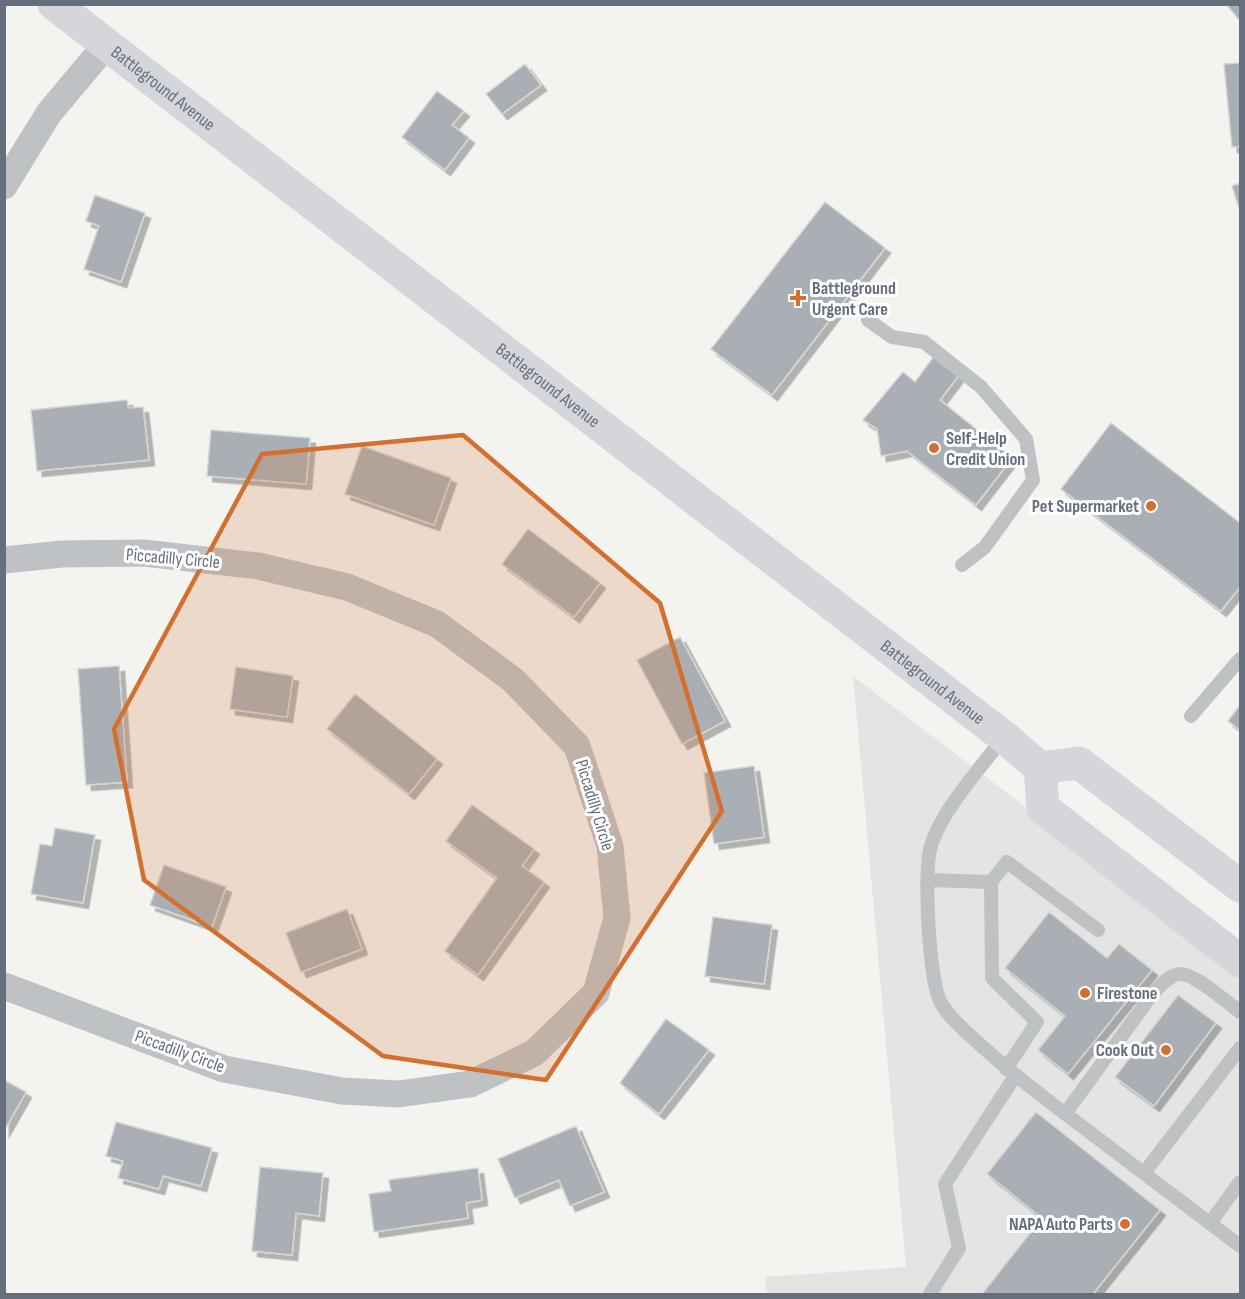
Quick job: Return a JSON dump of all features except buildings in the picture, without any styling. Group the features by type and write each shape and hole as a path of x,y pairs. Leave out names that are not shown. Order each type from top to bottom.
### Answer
{"main road":[{"name":"Battleground Avenue","path":"54,4 1004,737 1040,768"},
{"path":"1240,886 1079,762 1040,768 1043,808 1240,961"}],"street":[{"path":"4,186 49,113 106,45"},
{"name":"Piccadilly Circle","path":"4,560 62,554 144,553 258,566 347,587 437,624 513,680 577,746 610,846 617,918 596,993 534,1053 470,1084 399,1094 342,1091 224,1069 4,986"}],"lane":[{"path":"868,320 892,337 924,342 981,387 1026,438 1033,480 986,547 962,565"},
{"path":"1191,716 1240,659"},
{"path":"1004,737 938,827 930,847 927,880 935,984 940,1000 950,1017 1010,1072 1240,1246"},
{"path":"930,1294 960,1248 945,1184 1037,1022 992,978 991,882 1007,862 1098,930"},
{"path":"927,880 991,882"},
{"path":"1065,1114 1153,993 1171,977 1181,974 1193,978 1240,1012"},
{"path":"1144,1173 1240,1048"},
{"path":"1209,1222 1240,1182"}],"highlighted area":[{"path":"463,435 660,603 722,811 546,1080 383,1056 144,880 114,729 262,454"}],"shaded area":[{"path":"853,676 1240,970 1240,1294 767,1294 765,1277 906,1267"}],"place":[{"name":"Battleground Urgent Care","path":"798,298"},
{"name":"Self-Help Credit Union","path":"934,448"},
{"name":"Pet Supermarket","path":"1151,506"},
{"name":"Firestone","path":"1085,993"},
{"name":"Cook Out","path":"1166,1050"},
{"name":"NAPA Auto Parts","path":"1125,1224"}]}
